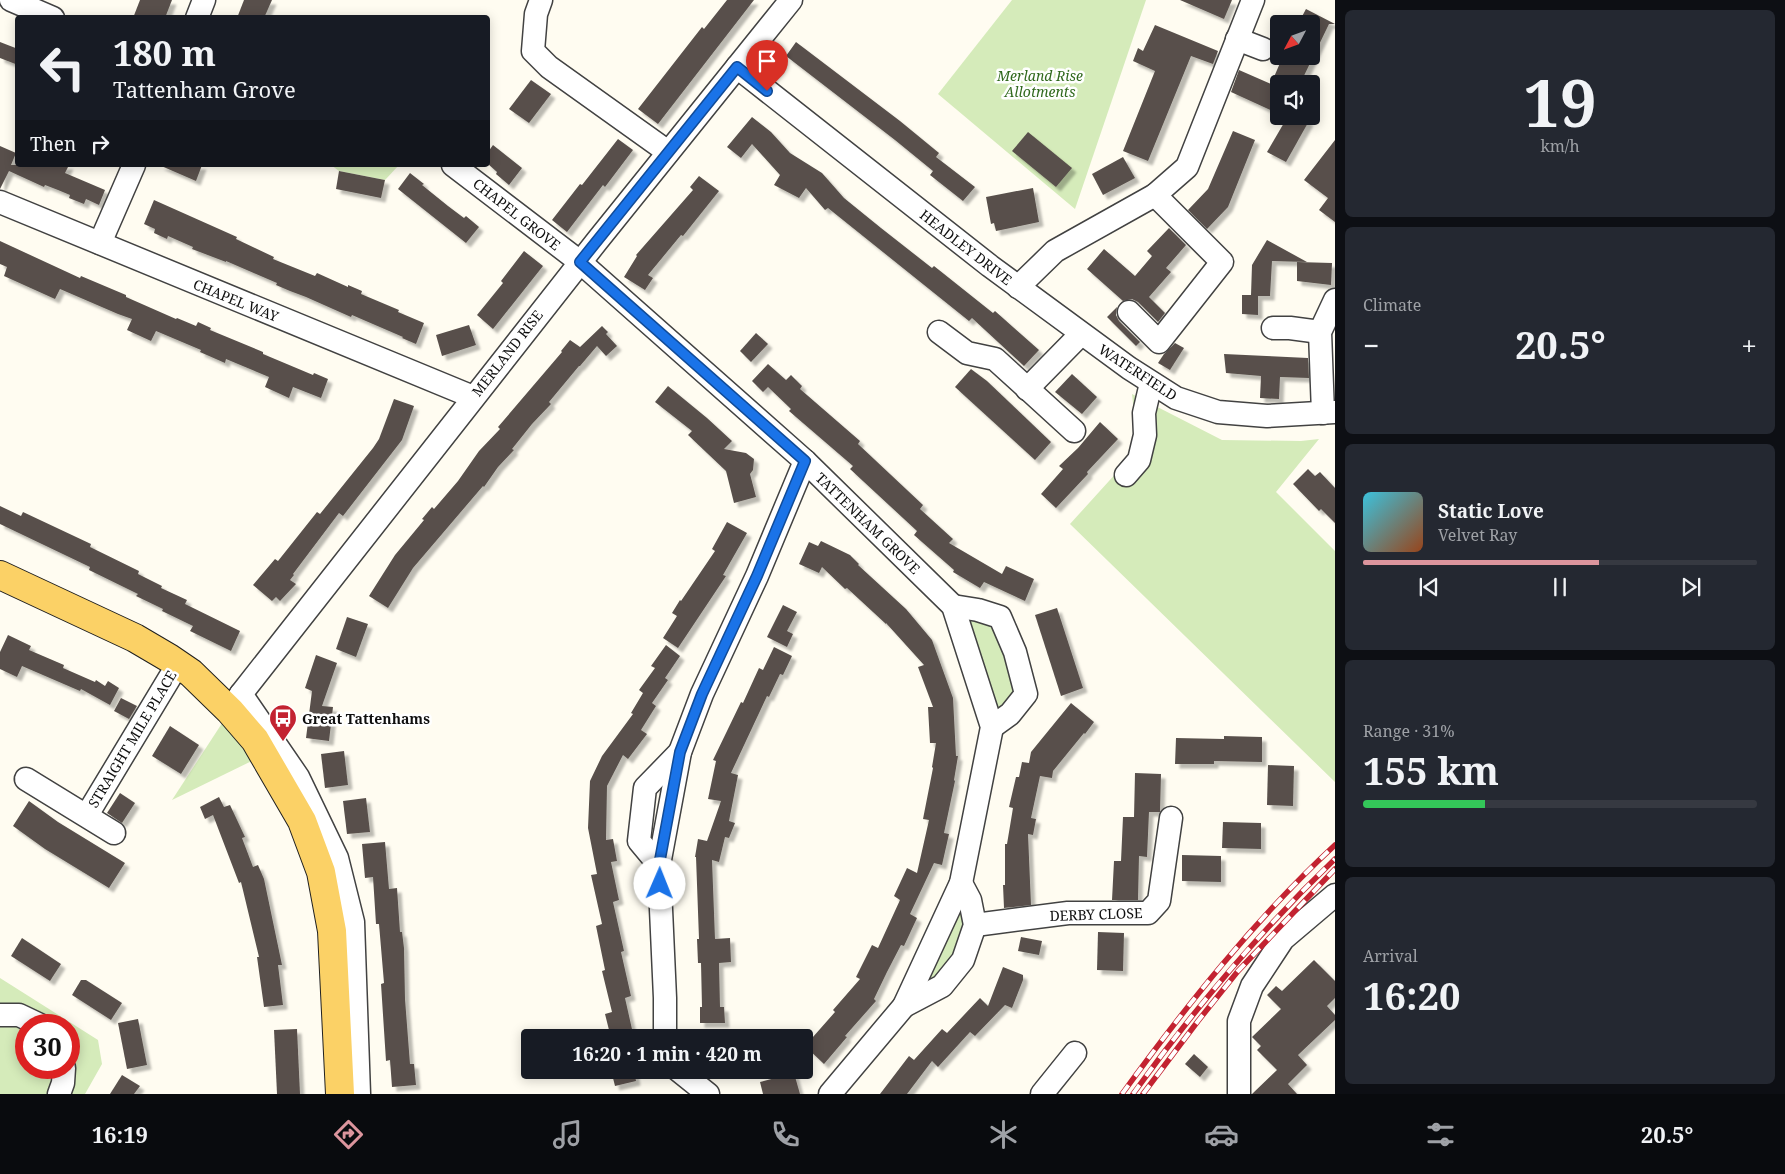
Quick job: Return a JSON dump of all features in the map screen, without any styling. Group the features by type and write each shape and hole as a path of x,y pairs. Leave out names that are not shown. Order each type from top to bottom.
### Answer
{"main road":[{"path":"0,575 135,638 235,702 302,821 321,872 332,931 340,1094"}],"street":[{"path":"11,0 46,15"},
{"path":"198,15 204,0"},
{"path":"540,0 536,14 533,51 549,67 668,152"},
{"name":"MERLAND RISE","path":"235,702 473,397 790,0"},
{"name":"HEADLEY DRIVE","path":"737,67 1018,287 1055,251 1155,195 1187,167 1253,0"},
{"path":"1238,39 1263,49"},
{"path":"100,243 133,167"},
{"name":"CHAPEL GROVE","path":"456,167 580,262"},
{"path":"1130,312 1159,342 1222,262 1155,195"},
{"name":"CHAPEL WAY","path":"0,202 473,397"},
{"name":"TATTENHAM GROVE","path":"580,262 805,461 953,606 992,728 961,882 904,1006 830,1094"},
{"name":"WATERFIELD","path":"1018,287 1151,383 1176,398 1218,412 1267,416 1329,412"},
{"path":"1329,412 1320,332 1335,300"},
{"path":"1273,328 1320,332"},
{"path":"939,332 967,353 995,360 1074,431"},
{"path":"1028,389 1082,334"},
{"path":"1126,475 1139,460 1145,436 1144,413 1147,392 1151,383"},
{"path":"665,1029 659,865 639,841 645,788 680,752 702,694 757,576 805,461"},
{"path":"953,606 978,610 1000,617 1016,652 1026,694 1010,714 992,728"},
{"name":"STRAIGHT MILE PLACE","path":"87,815 178,664"},
{"path":"235,702 298,777 337,858 353,922 359,1094"},
{"name":"STRAIGHT MILE PLACE","path":"26,779 114,833"},
{"name":"DERBY CLOSE","path":"975,925 1068,912 1148,913 1159,901 1171,818"},
{"path":"961,882 970,900 975,925"},
{"path":"1238,1094 1238,1021 1252,986 1283,939 1335,895"},
{"name":"TATTENHAM GROVE","path":"904,1006 942,986 963,960 975,925"},
{"path":"0,1015 15,1015"},
{"path":"1042,1094 1075,1053"},
{"path":"59,1094 63,1079"},
{"path":"689,1079 708,1094"}],"green space":[{"name":"Merland Rise Allotments","path":"1012,0 1146,0 1075,209 938,94"},
{"path":"334,167 397,167 385,180 339,171"},
{"path":"1132,394 1222,440 1301,441 1319,439 1276,492 1335,551 1335,782 1070,524 1138,449"},
{"path":"953,606 1000,617 1026,694 992,727"},
{"path":"230,711 264,755 172,800"},
{"path":"961,883 970,900 963,960 904,1006"},
{"path":"0,978 57,1014 15,1014 15,1079 80,1079 80,1029 98,1040 102,1064 85,1094 0,1094"}],"building":[{"path":"140,0 172,0 166,15 134,15"},
{"path":"244,0 272,0 265,15 238,15"},
{"path":"727,0 754,0 658,124 638,109 702,27 704,29"},
{"path":"1180,0 1232,0 1224,19"},
{"path":"1306,9 1318,15 1303,15"},
{"path":"1320,16 1335,24 1329,24 1320,43"},
{"path":"1155,25 1218,51 1213,64 1191,56 1148,161 1123,151 1155,71 1133,61 1138,48 1143,51"},
{"path":"0,42 15,48 15,64 0,58"},
{"path":"796,42 900,121 939,153 936,157 975,187 963,201 930,175 933,171 786,56"},
{"path":"1279,65 1309,65 1304,75 1275,75"},
{"path":"1239,70 1270,83 1270,110 1231,92"},
{"path":"531,80 551,94 529,123 509,109"},
{"path":"752,117 771,132 790,153 822,173 844,198 932,268 934,266 993,313 995,311 1039,350 1024,366 972,318 969,321 828,208 825,210 806,188 799,198 774,185 780,175 752,144 741,158 727,147"},
{"path":"1283,125 1307,125 1286,162 1267,152"},
{"path":"1233,131 1255,140 1228,207 1207,229 1188,210 1208,189"},
{"name":"Merland Rise Allotments","path":"1028,132 1072,168 1056,187 1012,151"},
{"path":"618,139 633,150 567,232 552,220"},
{"path":"1335,140 1335,222 1319,210 1328,198 1304,180"},
{"path":"493,145 522,168 509,185 496,174 497,172 490,166 490,149"},
{"path":"0,146 15,153 11,165 15,165 15,167 68,167 65,173 105,190 99,205 86,199 84,204 69,198 70,195 45,185 44,187 9,171 0,189"},
{"path":"1123,157 1135,178 1103,195 1092,174"},
{"path":"164,167 201,167 196,181"},
{"path":"339,171 385,180 381,198 336,189"},
{"path":"410,173 448,206 464,218 466,216 479,227 466,243 398,189"},
{"path":"699,176 719,191 683,236 681,235 648,275 653,278 645,290 624,277 636,255 693,190 690,187"},
{"path":"1033,188 1039,222 996,231 994,223 991,224 986,197"},
{"path":"154,200 237,237 236,239 274,257 273,259 315,276 317,273 348,287 348,285 362,291 361,294 424,323 416,344 352,315 351,317 276,285 277,283 226,261 192,249 193,247 168,236 167,239 154,233 155,229 144,224"},
{"path":"1169,228 1186,245 1166,268 1171,272 1149,297 1165,313 1158,322 1138,302 1132,299 1123,301 1087,269 1104,249 1135,276 1152,256 1147,251"},
{"path":"1267,240 1307,262 1272,261 1270,296 1258,296 1258,315 1242,314 1242,295 1251,295 1252,265"},
{"path":"0,241 80,278 81,276 126,295 126,297 176,319 196,326 198,322 211,328 210,330 263,352 263,354 313,375 314,373 328,379 321,398 293,387 289,398 265,387 269,377 226,359 225,363 200,352 201,350 156,331 151,341 127,330 132,319 60,289 55,299 4,276 7,267 0,264"},
{"path":"524,251 543,266 493,329 477,315 503,283 501,281"},
{"path":"1297,262 1332,263 1331,285 1297,281"},
{"path":"1117,307 1116,315 1119,321 1140,342 1136,346 1107,317"},
{"path":"469,325 476,345 442,356 436,335"},
{"path":"602,326 608,332 606,334 617,346 606,356 597,346 579,366 484,487 413,568 388,608 369,596 395,555 424,520 422,519 432,507 434,509 458,481 479,451 500,429 498,427 570,340 580,347"},
{"path":"756,333 768,344 751,362 740,351"},
{"path":"1175,343 1184,348 1170,370 1158,363"},
{"path":"1224,354 1308,358 1309,378 1280,377 1279,399 1260,398 1261,376 1226,373"},
{"path":"768,364 786,380 791,375 802,386 800,389 860,441 858,444 923,505 920,509 953,539 949,543 1002,574 1006,566 1034,579 1025,601 984,582 980,588 953,572 954,570 914,535 917,531 850,469 853,466 789,411 791,409 768,387 763,392 752,381"},
{"path":"971,369 987,381 1051,442 1035,460 955,387"},
{"path":"1072,374 1097,397 1082,414 1055,392"},
{"path":"668,386 732,441 724,449 746,453 754,459 753,470 750,474 756,497 734,503 726,471 688,435 692,431 655,402"},
{"path":"394,399 414,406 402,440 343,516 339,513 293,574 290,580 296,584 280,601 276,597 272,601 253,585 275,559 278,561 317,512 320,514 373,448 379,439"},
{"path":"1100,422 1118,439 1056,508 1041,494 1063,469 1059,466 1078,448"},
{"path":"1308,469 1315,476 1320,472 1335,488 1335,523 1321,509 1319,511 1293,484"},
{"path":"0,506 21,516 23,512 91,544 90,547 139,571 138,574 162,586 161,588 187,600 185,604 240,631 231,651 190,631 193,626 136,596 138,594 89,570 90,567 0,524"},
{"path":"727,522 747,533 723,575 726,576 678,648 663,638 677,616 672,613 715,551 712,549"},
{"path":"821,541 850,555 858,565 906,609 932,640 953,698 956,756 958,756 955,781 944,833 949,834 942,865 934,863 910,914 917,918 904,946 901,945 887,972 874,999 876,1001 845,1036 847,1037 824,1064 813,1054 813,1037 860,979 856,977 872,945 878,948 900,900 894,896 907,868 917,873 929,820 923,819 936,743 930,743 928,707 933,707 918,667 924,665 886,623 822,567 819,573 799,564 809,542 818,546"},
{"path":"783,605 797,612 787,631 793,634 787,647 767,637"},
{"path":"1057,608 1083,688 1061,696 1035,615"},
{"path":"347,617 368,624 356,657 336,649"},
{"path":"8,635 31,646 29,650 64,665 63,668 95,682 96,680 105,686 108,681 119,688 110,705 81,689 80,691 22,666 17,677 0,669 0,652"},
{"path":"666,645 680,656 665,678 668,680 652,703 656,706 641,730 647,734 628,759 623,755 607,786 606,840 613,839 617,861 611,862 619,900 613,902 624,951 621,952 631,996 625,998 632,1029 609,1029 605,1014 612,1012 602,971 605,970 596,926 602,924 591,875 597,874 588,828 590,781 602,756 633,714 631,713 643,693 639,690 655,668 651,666"},
{"path":"774,647 792,656 783,675 780,674 769,697 767,696 731,773 738,775 729,821 735,823 729,838 725,837 719,862 712,860 715,939 730,938 731,962 719,963 720,1007 724,1007 725,1023 700,1023 700,1007 702,1007 701,963 698,963 697,939 699,939 695,857 698,839 707,841 721,801 708,799 716,761 713,760 759,668 763,670"},
{"path":"316,655 337,663 322,706 333,707 329,741 306,738 312,691 305,688"},
{"path":"121,698 137,706 129,719 114,711"},
{"path":"1071,703 1094,722 1053,771 1052,778 1040,776 1031,818 1036,819 1033,835 1028,834 1031,905 1004,908 1005,844 1007,844 1013,808 1009,807 1016,777 1019,777 1022,762 1029,763 1031,752"},
{"path":"170,726 199,745 181,774 152,756"},
{"path":"1224,736 1262,737 1262,762 1214,761 1214,764 1175,764 1176,738 1224,739"},
{"path":"344,751 348,785 325,788 321,754"},
{"path":"1268,765 1294,766 1293,806 1267,805"},
{"path":"1135,773 1161,774 1160,812 1149,812 1147,857 1139,856 1138,900 1112,900 1114,861 1121,861 1123,817 1134,817"},
{"path":"120,793 135,803 122,823 107,813"},
{"path":"219,797 224,807 230,805 245,837 242,838 253,867 258,865 264,879 282,965 278,965 283,1005 264,1007 257,957 259,957 241,882 239,883 213,815 205,819 200,807"},
{"path":"366,798 370,832 347,834 343,801"},
{"path":"29,801 58,822 125,863 109,888 45,849 13,826"},
{"path":"1223,822 1261,823 1261,849 1222,848"},
{"path":"385,842 389,889 397,888 400,932 402,932 404,948 405,999 410,1064 414,1064 416,1085 392,1087 390,1060 386,1061 381,984 384,983 379,924 376,924 373,877 365,878 362,844"},
{"path":"1182,855 1221,856 1221,882 1182,881"},
{"path":"1098,932 1124,933 1123,971 1097,970"},
{"path":"1021,937 1042,941 1039,955 1018,951"},
{"path":"22,938 61,964 50,981 11,956"},
{"path":"1314,960 1335,981 1335,998 1327,1006 1335,1015 1335,1020 1298,1055 1307,1065 1288,1084 1297,1094 1252,1094 1277,1070 1257,1050 1261,1046 1252,1037 1281,1009 1267,995 1276,986 1282,991"},
{"path":"1003,967 1023,975 1023,980 1012,1008 1005,1005 975,1036 970,1032 938,1067 932,1061 907,1094 880,1094 909,1056 914,1060 942,1029 947,1033 980,998 988,1006"},
{"path":"81,980 86,980 122,1003 111,1020 72,995"},
{"path":"138,1019 147,1065 127,1069 118,1023"},
{"path":"297,1029 300,1094 277,1094 274,1030"},
{"path":"1194,1054 1208,1067 1200,1077 1185,1064"},
{"path":"122,1075 140,1086 134,1094 110,1094"},
{"path":"613,1079 636,1079 636,1081 615,1086"},
{"path":"771,1079 796,1079 800,1094 763,1094 760,1082"}],"railway":[{"path":"1122,1094 1222,964 1277,903 1335,845"},
{"path":"1133,1094 1156,1062 1228,972 1335,859"},
{"path":"1143,1094 1238,971 1335,869"}],"place":[{"name":"Great Tattenhams","path":"283,742"}],"route":[{"path":"660,884 659,865 680,752 702,694 757,576 805,461 580,262 737,67 767,91"}]}
